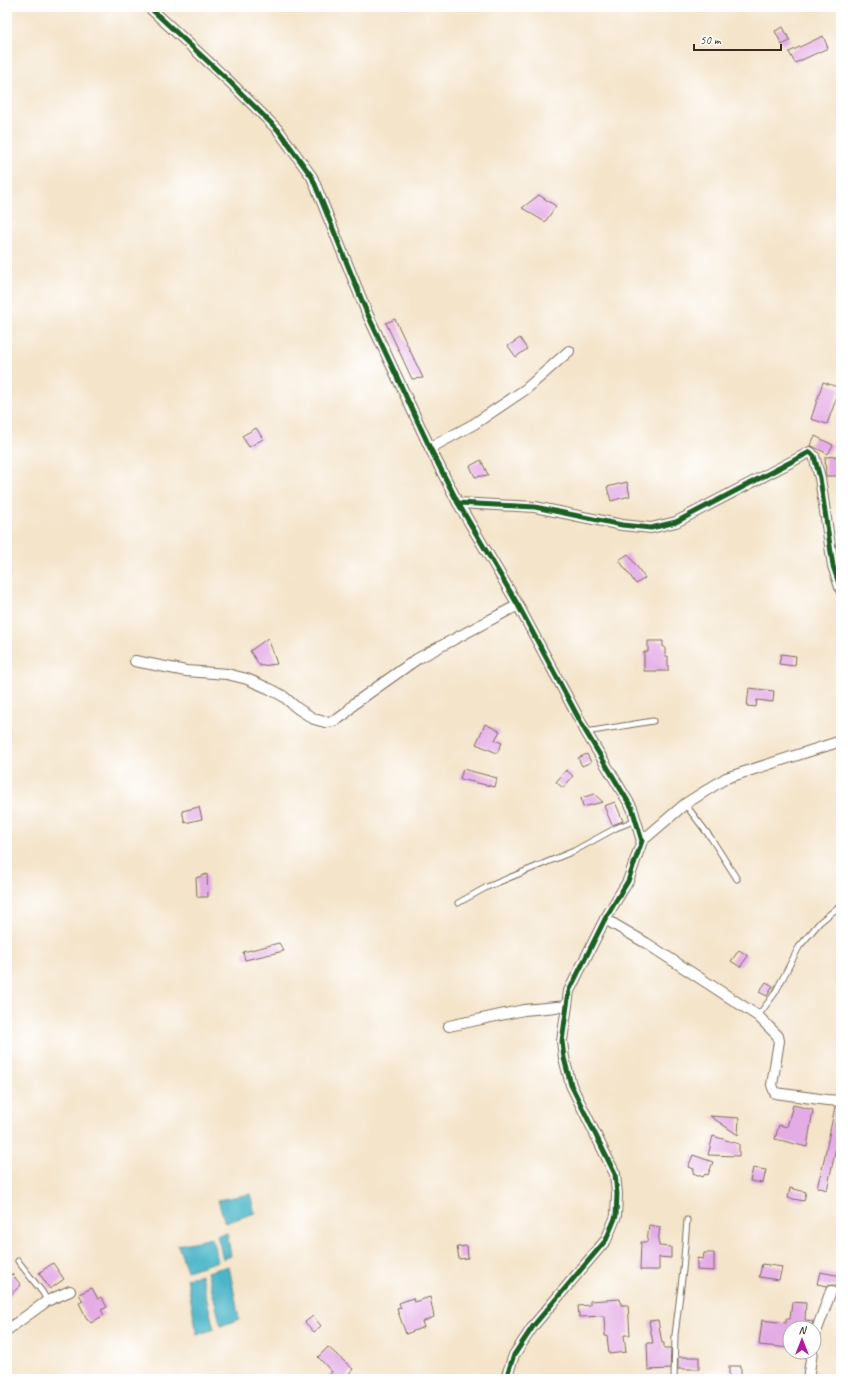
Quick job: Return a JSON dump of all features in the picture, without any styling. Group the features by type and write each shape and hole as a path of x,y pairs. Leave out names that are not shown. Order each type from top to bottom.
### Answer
{"street":[{"path":"149,7 230,82 278,130 312,177 367,313 430,448 458,503 518,606 586,732 632,808 642,841"},
{"path":"430,448 474,424 526,389 569,351"},
{"path":"458,503 535,507 622,525 652,528 676,522 810,452 814,456 820,478 833,566 841,590"},
{"path":"135,660 186,671 227,674 247,679 283,696 297,708 314,719 325,722 335,721 345,714 355,703 417,659 518,606"},
{"path":"507,1379 514,1355 534,1325 606,1240 616,1216 618,1194 615,1174 571,1085 564,1058 562,1042 567,1006 572,986 605,919 628,881 642,841 684,804 726,778 841,741"},
{"path":"605,919 646,943 758,1016 778,1036 779,1041 772,1086 774,1093 841,1101"},
{"path":"449,1026 524,1010 567,1006"},
{"path":"820,1320 831,1290"},
{"path":"7,1330 47,1301 70,1291"},
{"path":"808,1379 811,1360"}],"lane":[{"path":"586,732 653,721"},
{"path":"684,804 711,838 737,879"},
{"path":"458,903 487,887 574,851 616,828 636,820"},
{"path":"758,1016 775,993 799,947 820,922 841,905"},
{"path":"674,1379 675,1335 683,1270 687,1220"},
{"path":"18,1261 47,1301"}],"water":[{"path":"250,1194 255,1213 225,1223 218,1200"},
{"path":"227,1233 231,1256 223,1259 217,1235"},
{"path":"212,1238 218,1261 187,1271 178,1245"},
{"path":"229,1266 239,1319 221,1326 207,1272"},
{"path":"201,1275 214,1329 197,1335 187,1278"}],"building":[{"path":"783,27 790,41 782,45 775,31"},
{"path":"823,36 828,48 795,63 789,52"},
{"path":"539,195 556,206 545,222 522,208"},
{"path":"395,319 423,378 412,379 386,323"},
{"path":"520,338 527,349 516,357 508,346"},
{"path":"823,382 840,388 827,424 811,419"},
{"path":"256,428 263,439 249,447 242,436"},
{"path":"815,436 833,445 828,454 810,445"},
{"path":"841,456 841,476 826,476 825,457"},
{"path":"481,460 488,475 475,477 470,466"},
{"path":"627,482 630,496 611,501 607,487"},
{"path":"628,554 645,578 636,584 619,560"},
{"path":"268,638 277,664 260,666 250,651"},
{"path":"648,641 663,641 665,656 668,656 668,671 644,671 644,652 648,652"},
{"path":"781,654 796,656 795,666 779,664"},
{"path":"749,688 774,691 773,702 757,700 756,707 747,706"},
{"path":"485,724 500,731 495,740 502,743 497,753 476,744"},
{"path":"587,754 591,762 582,766 578,758"},
{"path":"463,769 497,778 495,787 460,779"},
{"path":"566,770 573,776 563,788 556,782"},
{"path":"594,794 603,802 583,807 581,798"},
{"path":"615,802 623,821 612,825 604,806"},
{"path":"199,807 202,819 185,823 182,811"},
{"path":"207,874 208,897 197,897 196,878"},
{"path":"279,943 284,951 245,960 243,952"},
{"path":"739,950 748,956 740,967 731,961"},
{"path":"766,982 773,986 767,996 759,992"},
{"path":"793,1105 813,1110 807,1147 775,1139 779,1125 787,1127"},
{"path":"835,1107 841,1107 841,1123 827,1190 817,1187"},
{"path":"710,1116 739,1118 738,1135"},
{"path":"713,1136 739,1144 739,1156 708,1155"},
{"path":"693,1155 713,1162 708,1175 705,1174 703,1177 693,1173 694,1169 688,1167"},
{"path":"753,1168 766,1170 763,1183 750,1181"},
{"path":"790,1188 806,1192 804,1201 788,1198"},
{"path":"649,1225 660,1227 659,1246 671,1247 671,1258 659,1257 659,1270 640,1270 641,1242 647,1242"},
{"path":"467,1246 468,1258 459,1259 457,1247"},
{"path":"704,1253 714,1253 714,1271 697,1270 697,1258 703,1259"},
{"path":"53,1263 64,1279 50,1289 39,1273"},
{"path":"762,1264 782,1267 779,1280 759,1277"},
{"path":"820,1272 841,1276 841,1288 833,1285 828,1286 817,1284"},
{"path":"12,1274 21,1285 7,1298 7,1279"},
{"path":"92,1288 98,1299 101,1297 107,1307 101,1310 104,1315 91,1323 87,1319 79,1303 83,1301 79,1294"},
{"path":"430,1297 434,1317 422,1322 424,1327 406,1334 397,1309 401,1308 399,1303 413,1298 414,1302"},
{"path":"620,1299 621,1305 628,1305 630,1335 624,1335 626,1352 609,1354 607,1336 605,1336 604,1316 579,1317 578,1306 590,1305 590,1301"},
{"path":"792,1302 806,1303 805,1320 786,1320 790,1319"},
{"path":"313,1316 321,1326 314,1332 305,1322"},
{"path":"658,1320 664,1348 671,1348 670,1369 648,1370 647,1343 653,1343 649,1321"},
{"path":"762,1320 782,1322 782,1347 759,1345"},
{"path":"328,1347 353,1369 344,1379 326,1379 332,1372 318,1357"},
{"path":"678,1357 699,1357 699,1369 678,1369"},
{"path":"729,1366 741,1366 741,1379 729,1379"}],"cycle path":[{"path":"149,7 230,82 278,130 312,177 367,313 430,448 458,503 518,605 586,732 632,808 642,841 628,881 605,919 569,991 562,1041 564,1058 571,1085 615,1174 617,1194 616,1216 606,1240 534,1325 514,1355 507,1379"},
{"path":"458,503 535,507 622,525 651,528 676,522 810,452 814,456 820,478 833,566 841,590"}]}
